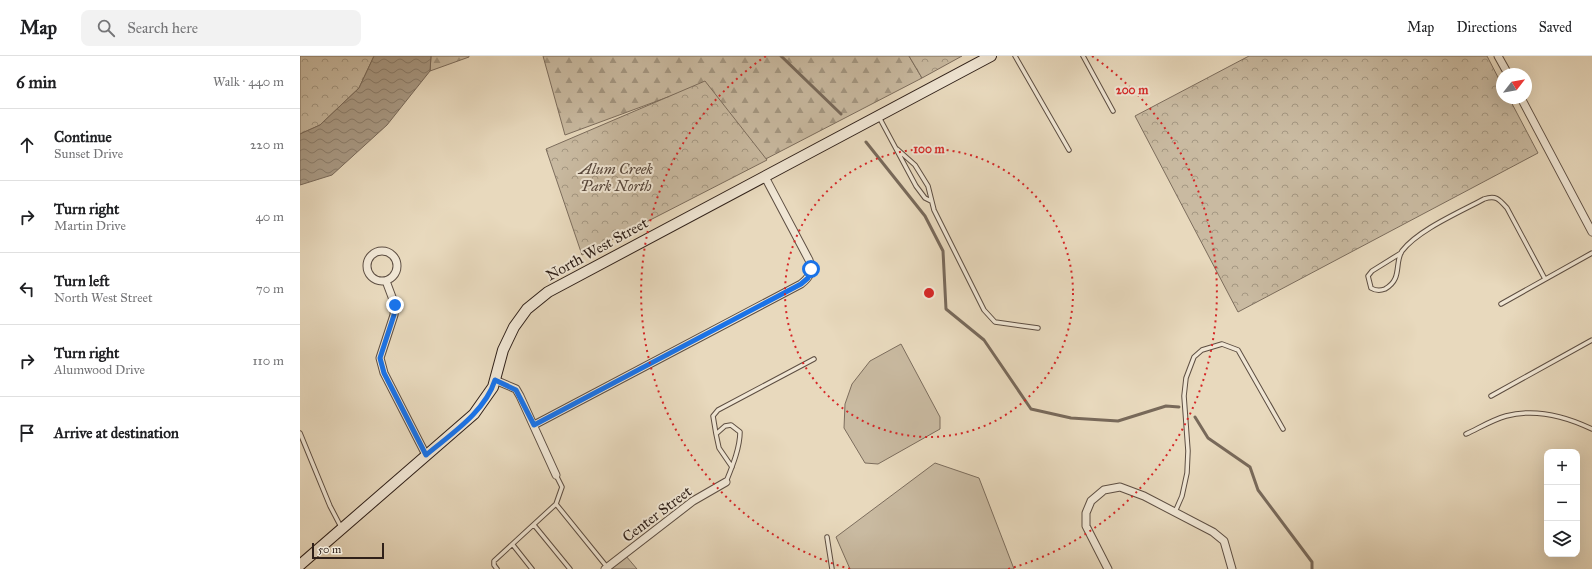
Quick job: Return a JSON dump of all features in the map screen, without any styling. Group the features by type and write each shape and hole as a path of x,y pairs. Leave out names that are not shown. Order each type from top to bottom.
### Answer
{"street":[{"name":"North West Street","path":"300,564 474,414 489,394 495,380 503,350 514,327 527,309 548,292 991,56"},
{"path":"1498,56 1505,68"},
{"path":"1524,104 1592,232"},
{"path":"534,425 801,284 808,278 811,269 809,260 765,177"},
{"path":"377,252 390,254 397,265 396,272 386,281 374,279 369,274 367,268 368,261 371,256 377,252"},
{"path":"386,281 395,305 394,315 380,358 384,373 426,455"},
{"path":"495,380 516,390 534,425 556,475"},
{"name":"Center Street","path":"606,568 693,501 726,482"},
{"path":"1108,569 1086,526 1086,513 1091,501 1104,490 1120,487 1144,496 1213,532 1224,541 1232,569"}],"lane":[{"path":"1015,56 1069,150"},
{"path":"1083,56 1113,111"},
{"path":"878,116 916,186 925,198 931,201"},
{"path":"897,149 910,160 921,175 931,193 931,201 961,268 984,310 991,318 1000,323 1038,328"},
{"path":"1401,253 1398,273 1394,281 1384,289 1375,290 1371,288 1368,276 1372,271 1401,253 1414,238 1484,198 1492,196 1499,199 1507,208 1545,279"},
{"path":"1501,304 1592,254"},
{"path":"1491,396 1592,340"},
{"path":"1175,512 1182,496 1187,472 1185,410 1186,378 1194,357 1202,350 1222,344 1238,350 1283,429"},
{"path":"732,467 719,448 713,416 718,410 814,359"},
{"path":"1466,434 1505,416 1540,412 1574,420 1592,429"},
{"path":"716,434 724,426 731,425 740,432 732,467 726,482"},
{"path":"300,433 330,506 342,528"},
{"path":"497,569 494,565 494,561 556,504 562,487 556,475"},
{"path":"556,504 606,568"},
{"path":"534,525 570,569"},
{"path":"827,537 832,569"},
{"path":"513,545 532,569"}],"green space":[{"path":"300,56 374,56 359,88 320,125 300,134"},
{"path":"431,56 469,56 469,57 430,71"},
{"path":"543,56 909,56 922,78 758,163 706,83 565,135"},
{"path":"909,56 962,56 922,78"},
{"path":"1249,56 1487,56 1496,73 1496,104 1512,104 1538,153 1238,312 1135,116"},
{"name":"Alum Creek Park North","path":"705,81 767,160 582,255 546,149"},
{"path":"901,344 940,417 940,429 878,464 865,463 844,428 845,404 852,384 870,361"},
{"path":"935,463 979,478 1014,569 850,569 836,537"},
{"path":"626,556 637,569 610,569"}],"water":[{"path":"374,56 431,56 430,71 387,125 332,175 300,185 300,134 320,125 359,88"}],"waterway":[{"path":"781,56 841,114"},
{"path":"866,142 925,216 943,251 946,309 984,340 1031,409 1071,418 1118,421 1166,406 1179,407"},
{"path":"1195,417 1208,438 1250,467 1258,490 1312,562 1312,569"}],"route":[{"path":"395,305 394,315 380,358 384,373 426,455 474,414 489,394 495,380 516,390 534,425 801,284 808,278 811,269"}]}
